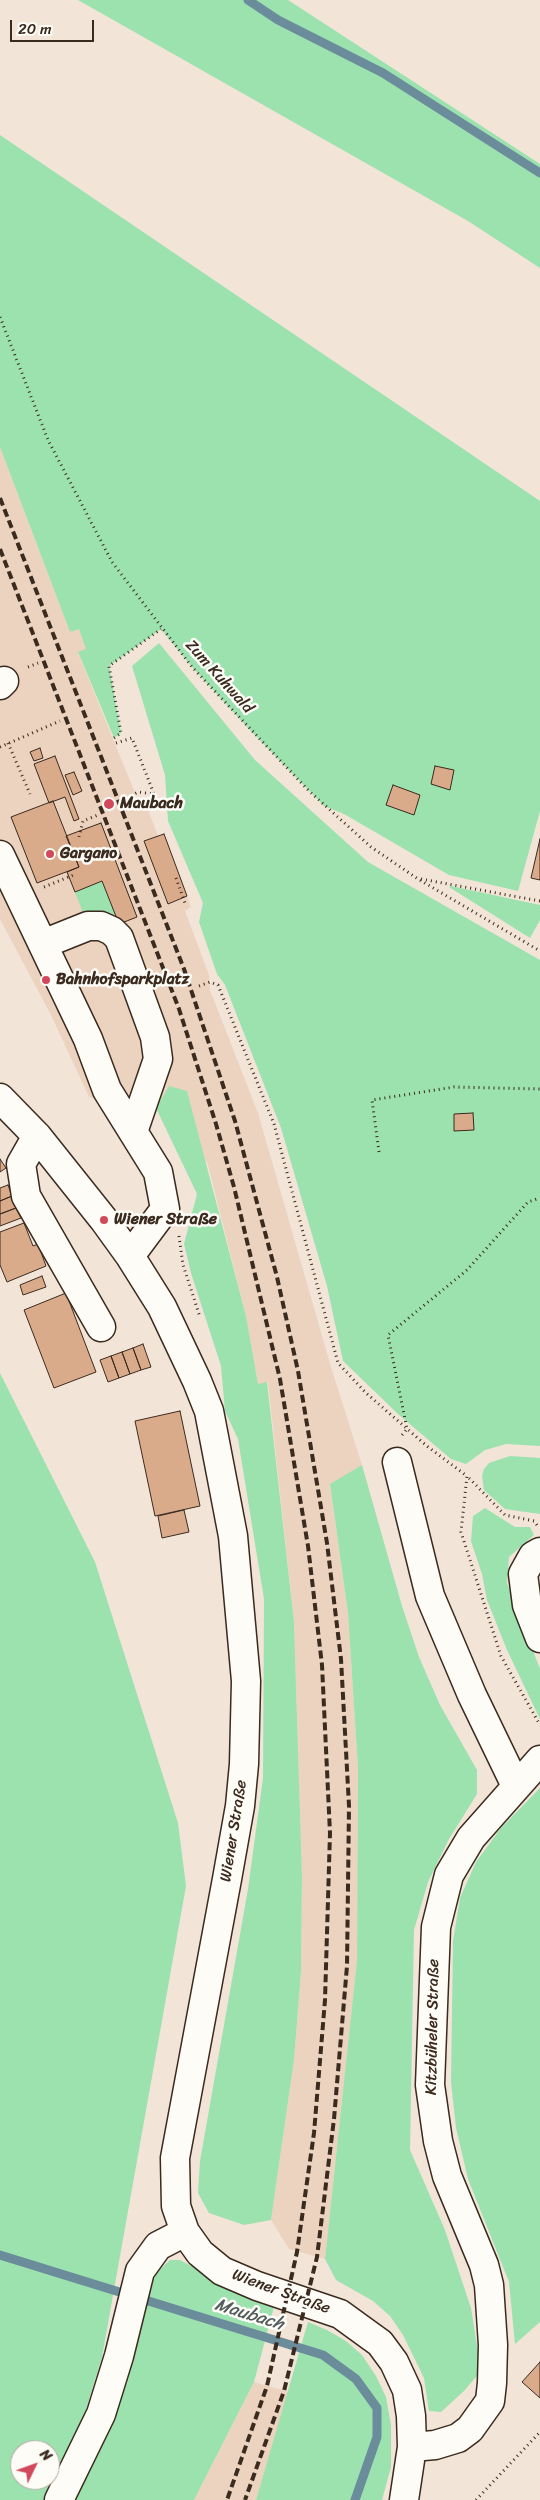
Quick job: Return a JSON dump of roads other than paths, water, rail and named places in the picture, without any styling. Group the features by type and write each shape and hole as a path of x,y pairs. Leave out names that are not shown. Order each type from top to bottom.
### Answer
{"street":[{"path":"0,856 88,1039 107,1090 158,1172 165,1209 130,1256"},
{"path":"43,944 88,926 101,926 112,931 119,938 155,1037 158,1059 133,1132"},
{"name":"Wiener Straße","path":"0,1098 37,1136 130,1256 162,1307 197,1381 209,1412 233,1536 246,1672 244,1764 240,1806 175,2158 176,2206 185,2232 200,2253 222,2271 257,2286 340,2314 380,2343 394,2362 407,2390 411,2416 412,2447 404,2500"},
{"path":"37,1136 21,1164 26,1196 101,1327"},
{"path":"397,1462 430,1596 472,1695 516,1786"},
{"path":"540,1552 533,1556 523,1574 527,1605 540,1638"},
{"name":"Kitzbüheler Straße","path":"412,2447 434,2445 458,2438 479,2419 490,2401 493,2345 489,2285 484,2265 447,2176 438,2141 430,2085 431,2015 436,1927 449,1875 471,1838 540,1760"},
{"path":"59,2500 101,2414 119,2356 140,2272 158,2246 185,2232"}],"waterway":[{"path":"248,0 278,20 383,73 540,173"},
{"name":"Maubach","path":"0,2255 323,2355 356,2379 377,2408 377,2437 355,2500"}],"railway":[{"path":"0,498 184,969 235,1121 277,1277 298,1371 327,1543 341,1659 349,1806 347,1966 334,2119 317,2257 284,2391 245,2500"},
{"path":"0,549 179,1009 216,1124 234,1187 280,1379 308,1546 322,1665 330,1833 325,2000 314,2133 297,2252 267,2386 227,2500"}],"place":[{"name":"Maubach","path":"109,804"},
{"name":"Gargano","path":"50,854"},
{"name":"Bahnhofsparkplatz","path":"46,980"},
{"name":"Wiener Straße","path":"104,1220"}]}
